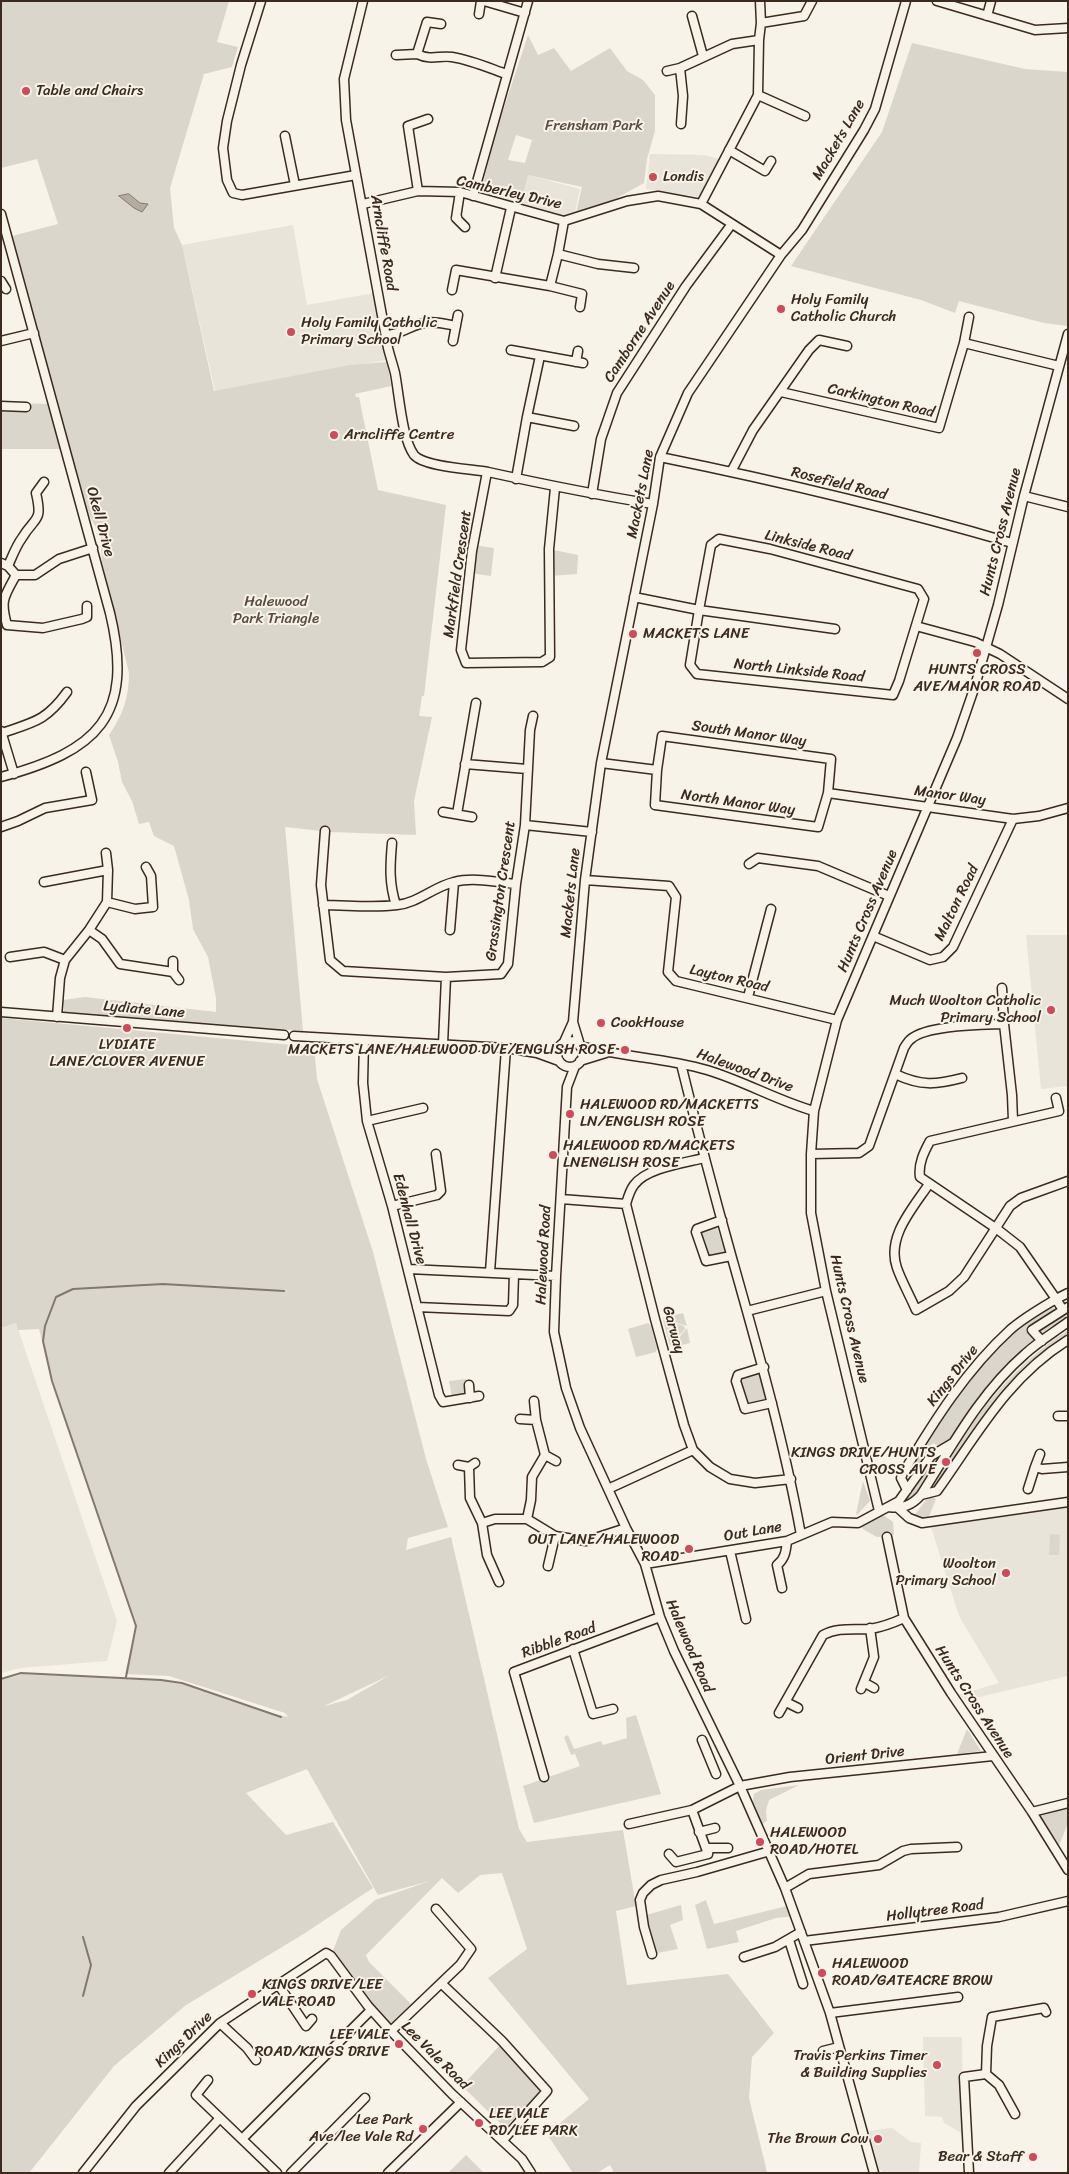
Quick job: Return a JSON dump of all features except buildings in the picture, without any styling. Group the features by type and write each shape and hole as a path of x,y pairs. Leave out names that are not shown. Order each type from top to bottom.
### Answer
{"street":[{"path":"261,1 241,65 227,121 223,148 227,180 233,192 242,195 356,175"},
{"path":"479,14 483,1 525,13"},
{"path":"472,196 528,1"},
{"path":"701,204 758,95 760,1"},
{"path":"761,23 804,16 812,1"},
{"name":"Mackets Lane","path":"580,1045 573,1022 585,880 601,763 653,504 660,457 688,393 781,255 802,230 864,130 875,109 906,1"},
{"path":"938,1 1035,30 1068,28"},
{"path":"987,16 991,1"},
{"name":"Arncliffe Road","path":"360,2 344,79 346,120 408,444 414,455 421,460 488,472 555,488 653,504"},
{"path":"692,16 703,56"},
{"path":"417,54 427,22 441,24"},
{"path":"667,71 680,68 732,44 759,40"},
{"path":"396,54 417,54 435,59 449,56 506,74"},
{"path":"680,68 683,96 680,124"},
{"path":"758,95 805,116"},
{"path":"418,191 408,126 428,119"},
{"path":"285,136 295,186"},
{"path":"729,150 765,170 771,160"},
{"name":"Camberley Drive","path":"362,204 418,191 460,192 511,208 564,220 627,201 658,196 701,204 731,225 781,255"},
{"path":"460,192 456,217 465,227"},
{"path":"495,278 511,208"},
{"name":"Okell Drive","path":"1,214 93,548 118,650 118,678 112,702 100,726 83,744 53,761 1,777"},
{"path":"550,286 564,220"},
{"name":"Camborne Avenue","path":"592,494 601,438 617,393 686,286 731,225"},
{"path":"558,254 598,264 634,268"},
{"path":"452,290 456,270 550,286 582,294 580,307"},
{"path":"1,280 6,289"},
{"path":"453,341 458,314"},
{"path":"969,318 964,343 1058,366"},
{"path":"386,335 402,333 420,324 429,322 456,326"},
{"path":"1,341 34,333"},
{"name":"Hunts Cross Avenue","path":"879,1511 826,1290 811,1212 811,1154 814,1111 837,1020 957,738 987,647 1024,496 1068,334"},
{"path":"731,472 753,430 809,350 819,340 847,346"},
{"name":"Carkington Road","path":"781,392 939,428 964,343"},
{"path":"511,350 579,363 578,351"},
{"path":"516,479 526,417 540,356"},
{"path":"1,406 26,407"},
{"path":"526,417 574,426"},
{"name":"Rosefield Road","path":"660,457 731,472 951,526 1012,543"},
{"name":"Markfield Crescent","path":"488,472 472,551 461,650 466,663 542,662 550,657 548,549 555,488"},
{"path":"44,482 36,493 40,508 36,522 22,536 4,565 16,575 35,575 59,559 93,548"},
{"path":"1024,496 1068,507"},
{"name":"Linkside Road","path":"699,610 711,545 719,539 770,550 918,589 924,599 916,626"},
{"path":"16,575 2,600 3,613 7,625 43,628 89,620 88,606"},
{"path":"634,597 699,610 835,629"},
{"name":"North Linkside Road","path":"699,610 690,665 697,674 893,695 916,626"},
{"path":"916,626 987,647 1068,699"},
{"path":"14,774 2,736 41,720 55,708 66,692"},
{"path":"456,814 476,703"},
{"name":"Grassington Crescent","path":"325,831 322,886 330,960 344,971 446,977 501,974 508,964 516,884 525,825 527,769 533,716"},
{"name":"South Manor Way","path":"657,770 662,736 831,759 828,793"},
{"path":"601,763 657,770"},
{"path":"465,764 527,769"},
{"name":"North Manor Way","path":"657,770 655,805 818,827 828,793"},
{"path":"1,827 45,808 95,803 86,772"},
{"name":"Manor Way","path":"828,793 1013,819 1039,816 1068,808"},
{"path":"443,812 472,817"},
{"name":"Malton Road","path":"873,936 930,960 943,957 953,947 1013,819"},
{"path":"525,825 592,832"},
{"path":"392,843 391,888 396,905"},
{"path":"57,1017 60,978 65,960 108,902 106,853"},
{"path":"749,864 758,858 818,866 889,896"},
{"path":"146,867 151,876 154,907"},
{"path":"44,882 108,870"},
{"path":"323,905 396,905 414,901 435,889 454,882 473,880 516,884"},
{"name":"Layton Road","path":"585,880 669,886 676,897 668,972 676,981 837,1020"},
{"path":"450,930 454,882"},
{"path":"108,902 135,909 154,907 162,911"},
{"path":"748,997 770,909"},
{"path":"89,930 102,939 120,964 173,972"},
{"path":"10,957 44,952 65,960"},
{"path":"173,961 173,972 179,980"},
{"path":"443,1044 446,977"},
{"path":"1002,988 1013,1121"},
{"name":"Lydiate Lane","path":"1,1012 284,1035"},
{"name":"Mackets Lane","path":"561,1045 573,1022"},
{"path":"811,1154 859,1153 869,1146 904,1048 912,1038 931,1031 952,1027 1004,1024"},
{"path":"294,1036 506,1048 537,1053 568,1067 578,1064 583,1054 580,1045 572,1041 537,1053"},
{"name":"Edenhall Drive","path":"364,1040 363,1083 367,1121 409,1269 439,1395 443,1402 470,1398"},
{"path":"560,1062 561,1045"},
{"name":"Halewood Drive","path":"580,1045 606,1053 681,1064 738,1080 814,1111"},
{"path":"490,1272 506,1048"},
{"name":"Halewood Drive","path":"578,1064 606,1053"},
{"name":"Halewood Road","path":"560,1062 567,1087 554,1332 566,1388 580,1428 626,1528 645,1564 660,1618 718,1745 740,1786 785,1888 830,2014 874,2173"},
{"name":"Halewood Road","path":"567,1087 578,1064"},
{"path":"681,1064 704,1158 764,1367 791,1479 801,1535"},
{"path":"895,1074 916,1083 928,1084 962,1078"},
{"path":"1042,1341 1032,1330 1066,1309 1056,1299 1020,1247 997,1229 929,1184 920,1177 918,1170 930,1140 1059,1111 1056,1098"},
{"path":"367,1121 423,1108"},
{"path":"392,1206 442,1191 436,1154"},
{"path":"561,1199 626,1204 630,1191 641,1177 650,1172 704,1158"},
{"path":"929,1184 901,1226 895,1243 896,1266 916,1310 949,1291 964,1277 997,1229 1010,1206 1021,1198 1068,1182"},
{"name":"Garway","path":"626,1204 655,1319 684,1425 693,1450 710,1467 730,1479 755,1483 791,1479"},
{"path":"722,1220 700,1226 696,1232 706,1261 731,1256"},
{"path":"409,1269 556,1276"},
{"path":"417,1307 509,1311 513,1305 514,1274"},
{"path":"747,1311 826,1290"},
{"name":"Kings Drive","path":"907,1490 901,1478 903,1473 936,1420 971,1370 1012,1329 1068,1293"},
{"path":"889,1508 898,1508 914,1503 975,1410 1004,1374 1025,1354 1068,1322"},
{"path":"921,1495 937,1491 972,1438 999,1402 1037,1363 1068,1340"},
{"path":"764,1367 738,1375 736,1381 745,1408 772,1403"},
{"path":"469,1385 470,1398 478,1396"},
{"path":"534,1401 536,1420 545,1454 556,1461"},
{"path":"1058,1416 1068,1416"},
{"path":"520,1419 536,1420"},
{"path":"889,1508 899,1501 931,1456 953,1443"},
{"path":"608,1489 693,1450"},
{"path":"527,1519 531,1500 532,1476 545,1454"},
{"path":"1028,1489 1040,1454"},
{"path":"458,1465 472,1465 470,1498 482,1523 487,1555 499,1582"},
{"path":"1035,1467 1042,1469 1068,1467"},
{"path":"898,1508 913,1521 926,1523 1068,1502"},
{"name":"Out Lane","path":"645,1564 787,1541 832,1522 858,1523 879,1511 889,1508"},
{"path":"482,1523 495,1519 527,1519 555,1536 586,1541 626,1528"},
{"path":"548,1566 555,1536"},
{"name":"Hunts Cross Avenue","path":"887,1537 904,1618 1068,1870"},
{"path":"782,1588 776,1565 781,1562 785,1554 787,1541"},
{"path":"730,1551 746,1619"},
{"name":"Ribble Road","path":"544,1777 514,1672 660,1618"},
{"path":"779,1713 823,1635 834,1630 888,1626 904,1618"},
{"path":"870,1628 874,1657 863,1686 874,1688"},
{"path":"573,1649 593,1714 613,1709"},
{"path":"786,1702 798,1708"},
{"path":"702,1740 716,1774"},
{"path":"707,1751 718,1745"},
{"name":"Orient Drive","path":"629,1824 692,1810 740,1786 790,1777 993,1756"},
{"path":"1032,1812 1068,1803"},
{"path":"692,1810 708,1854"},
{"path":"699,1832 715,1828"},
{"path":"785,1888 809,1874 879,1866 903,1851 911,1849 957,1847"},
{"path":"708,1854 709,1848 728,1848"},
{"path":"652,1954 644,1926 640,1900 643,1893 651,1885 661,1880 697,1872 770,1851"},
{"path":"669,1854 676,1862 708,1854"},
{"name":"Hollytree Road","path":"804,1941 999,1918 1068,1901"},
{"path":"391,2031 442,1984 460,1965 471,1949 436,1909"},
{"path":"744,1957 775,1947 801,1932"},
{"path":"788,1940 803,1984"},
{"name":"Kings Drive","path":"83,2173 136,2106 220,2023 326,1954"},
{"name":"Lee Vale Road","path":"326,1954 331,1956 348,1977 371,2010 461,2102 522,2159 531,2173"},
{"path":"278,1984 303,2029 312,2019"},
{"path":"442,1984 502,2041 547,2091 503,2140"},
{"path":"830,2014 958,1997"},
{"path":"986,2074 987,2046 992,2017 1044,2008 1046,2012"},
{"path":"242,2139 371,2010"},
{"path":"220,2023 247,2048 256,2060"},
{"path":"823,2051 839,2047"},
{"path":"969,2173 964,2077 986,2074 999,2085 1014,2114"},
{"path":"208,2080 196,2095 277,2173"},
{"path":"291,2173 365,2098"},
{"path":"388,2173 461,2102"},
{"path":"169,2173 220,2118"}],"shaded area":[{"path":"650,154 704,155 719,159 700,197 646,189"},
{"path":"528,175 580,189 575,212 566,216 521,203"},
{"path":"129,194 140,203 148,204 142,212 119,196"},
{"name":"Holy Family Catholic Primary School","path":"293,225 307,305 374,293 387,360 215,391 182,245"},
{"name":"Much Woolton Catholic Primary School","path":"1026,935 1068,935 1068,1086 1041,1089"},
{"path":"16,1323 117,1621 107,1661 21,1668 1,1673 1,1328"},
{"name":"Woolton Primary School","path":"1068,1504 1068,1676 967,1700 958,1695 999,1683 959,1616 930,1524"},
{"path":"923,2037 962,2037 963,2134 944,2123 942,2117 925,2116"},
{"path":"892,2128 911,2142 921,2143 919,2173 884,2173 879,2169 869,2131"}],"green space":[{"name":"Halewood Park Triangle","path":"1,1 229,1 217,42 238,47 232,67 204,74 170,188 174,228 182,245 214,391 350,365 387,362 391,386 355,394 356,397 359,397 378,490 446,505 424,696 422,696 419,716 432,717 414,801 416,835 330,832 285,827 303,1031 64,1013 63,1000 85,997 216,1012 216,998 208,957 193,929 189,900 174,846 154,836 149,822 139,824 132,801 122,782 109,735 124,706 128,690 129,673 102,562 100,535 87,511 12,236 58,224 37,159 1,168"},
{"name":"Frensham Park","path":"528,35 538,55 554,48 571,71 610,48 627,71 643,80 655,95 655,131 647,159 644,183 606,204 576,213 582,187 528,175 521,203 481,191 497,129","holes":["516,135 532,140 525,163 508,160"]},
{"path":"912,43 1025,69 1068,72 1068,326 1044,323 959,301 955,313 921,300 791,266 882,132"},
{"path":"1,403 53,404 66,449 1,449"},
{"path":"473,545 494,548 491,576 470,573"},
{"path":"549,549 578,555 577,574 550,576"},
{"path":"1,1018 314,1047 317,1079 373,1252 426,1459 448,1527 408,1538 406,1550 451,1537 519,1829 527,1842 623,1830 636,1906 616,1911 627,1985 728,1974 774,2033 752,2057 749,2098 767,2172 614,2173 610,2165 597,2173 573,2173 547,2134 589,2099 488,1978 527,1949 502,1873 480,1875 458,1893 442,1878 366,1955 369,1962 411,2004 387,2027 331,1956 341,1930 375,1900 430,1881 378,1895 307,1769 246,1793 286,1835 333,1822 373,1888 302,1935 186,2005 114,2066 29,2173 1,2173 1,1680 24,1674 161,1680 182,1683 261,1711 288,1717 285,1713 169,1676 125,1674 136,1626 52,1381 39,1329 18,1330 16,1323 1,1328","holes":["390,1675 347,1700 323,1706"]},
{"path":"716,1225 726,1254 708,1258 700,1233 702,1229"},
{"path":"1053,1306 1055,1311 1027,1331 1035,1342 965,1420 950,1441 940,1447 933,1443 917,1467 914,1465 910,1474 906,1475 944,1415 972,1377 1022,1327"},
{"path":"683,1313 687,1326 663,1319 663,1318"},
{"path":"1065,1314 1068,1320 1043,1336 1040,1333 1041,1329"},
{"path":"663,1320 684,1326 685,1329 670,1346"},
{"path":"648,1323 651,1326 657,1348 656,1352 636,1357 628,1329"},
{"path":"687,1328 690,1343 671,1347"},
{"path":"1068,1330 1068,1335 1047,1350 1011,1386 979,1425 937,1488 931,1489 975,1420 1002,1386 1033,1356"},
{"path":"762,1371 770,1401 748,1405 740,1382 741,1378"},
{"path":"466,1379 464,1394 452,1398 449,1381"},
{"path":"937,1457 938,1460 911,1502 903,1503 932,1458"},
{"path":"863,1481 870,1501 857,1515 856,1514"},
{"path":"932,1497 936,1499 928,1519 921,1520 913,1517 926,1500"},
{"path":"882,1514 893,1522 894,1535 877,1537 863,1529 861,1526"},
{"path":"1050,1534 1060,1535 1059,1555 1049,1555"},
{"path":"636,1715 661,1794 534,1823 523,1786 580,1766 575,1754 571,1755 564,1737 568,1735 574,1749 601,1741 603,1745 627,1738 626,1718"},
{"path":"967,1729 981,1751 957,1754"},
{"path":"799,1785 769,1800 766,1810 767,1821 762,1824 753,1801 754,1794 761,1790"},
{"path":"1068,1803 1068,1823 1056,1853 1032,1812"},
{"path":"706,1900 714,1924 791,1905 795,1916 776,1918 736,1931 739,1942 707,1949 695,1905"},
{"path":"681,1905 683,1920 670,1925 678,1949 652,1954 643,1916"},
{"path":"500,2045 539,2086 539,2095 505,2128 462,2086"},
{"path":"466,2155 484,2173 448,2173"}],"waterway":[{"path":"126,1677 136,1626 52,1381 43,1341 45,1326 56,1297 73,1289 163,1284 284,1291"},
{"path":"1,1679 21,1673 161,1680 182,1683 281,1717"},
{"path":"83,1937 91,1965 83,1996"}],"place":[{"name":"Table and Chairs","path":"26,91"},
{"name":"Londis","path":"653,177"},
{"name":"Holy Family Catholic Church","path":"781,309"},
{"name":"Holy Family Catholic Primary School","path":"291,332"},
{"name":"Arncliffe Centre","path":"334,435"},
{"name":"MACKETS LANE","path":"633,634"},
{"name":"HUNTS CROSS AVE/MANOR ROAD","path":"977,653"},
{"name":"Much Woolton Catholic Primary School","path":"1051,1010"},
{"name":"CookHouse","path":"601,1023"},
{"name":"LYDIATE LANE/CLOVER AVENUE","path":"127,1028"},
{"name":"MACKETS LANE/HALEWOOD DVE/ENGLISH ROSE","path":"625,1050"},
{"name":"HALEWOOD RD/MACKETTS LN/ENGLISH ROSE","path":"570,1114"},
{"name":"HALEWOOD RD/MACKETS LNENGLISH ROSE","path":"553,1155"},
{"name":"KINGS DRIVE/HUNTS CROSS AVE","path":"946,1462"},
{"name":"OUT LANE/HALEWOOD ROAD","path":"689,1549"},
{"name":"Woolton Primary School","path":"1006,1573"},
{"name":"HALEWOOD ROAD/HOTEL","path":"760,1842"},
{"name":"HALEWOOD ROAD/GATEACRE BROW","path":"822,1973"},
{"name":"KINGS DRIVE/LEE VALE ROAD","path":"252,1994"},
{"name":"LEE VALE ROAD/KINGS DRIVE","path":"399,2044"},
{"name":"Travis Perkins Timer & Building Supplies","path":"937,2065"},
{"name":"LEE VALE RD/LEE PARK","path":"479,2123"},
{"name":"Lee Park Ave/lee Vale Rd","path":"423,2129"},
{"name":"The Brown Cow","path":"878,2139"},
{"name":"Bear & Staff","path":"1033,2157"}]}
